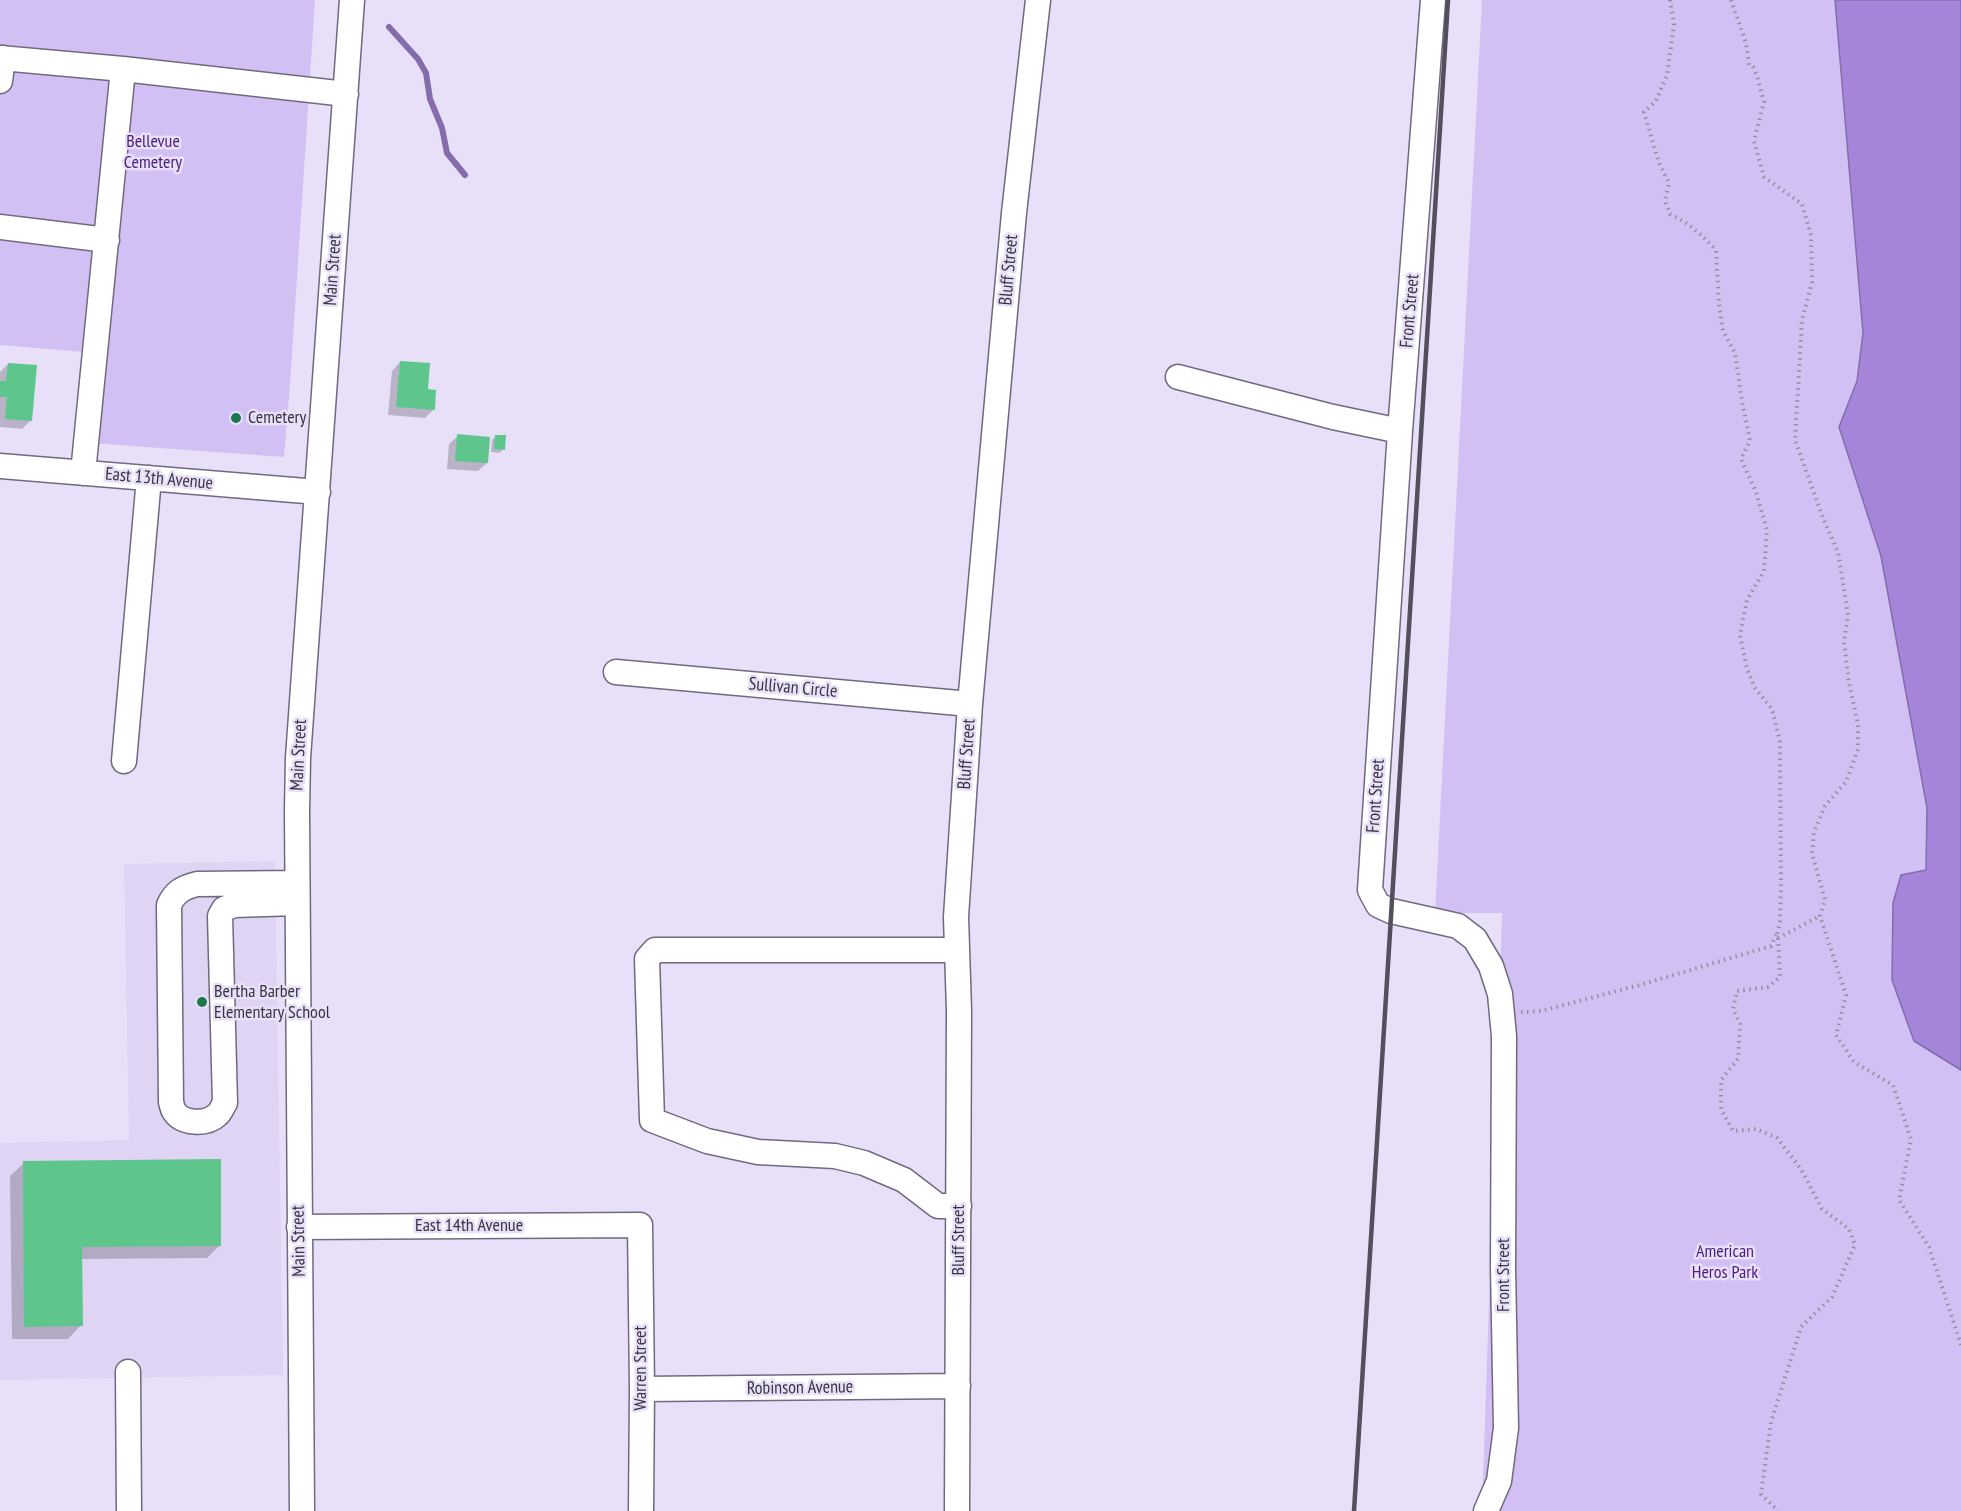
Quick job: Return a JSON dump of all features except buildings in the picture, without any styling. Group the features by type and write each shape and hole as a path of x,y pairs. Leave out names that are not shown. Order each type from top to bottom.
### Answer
{"street":[{"name":"Main Street","path":"302,1511 298,758 352,0"},
{"name":"Bluff Street","path":"957,1511 959,1011 956,916 970,704 1014,213 1038,0"},
{"name":"Front Street","path":"1432,0 1420,187 1400,431 1370,890 1378,905 1458,926 1475,939 1491,966 1500,994 1504,1036 1503,1267 1506,1428 1499,1481 1485,1511"},
{"path":"1,66 123,69 346,94"},
{"path":"83,473 123,69"},
{"path":"0,227 107,240"},
{"path":"1178,377 1333,417 1400,431"},
{"name":"East 13th Avenue","path":"0,466 318,492"},
{"path":"124,760 148,478"},
{"name":"Sullivan Circle","path":"616,672 970,704"},
{"path":"197,884 297,893 234,905 224,909 220,916 225,1103 219,1114 210,1120 196,1122 183,1120 174,1112 171,1102 169,905 174,894 185,887 197,884"},
{"path":"957,950 655,950 647,958 652,1120 707,1142 758,1152 835,1156 864,1163 904,1180 938,1206 959,1206"},
{"name":"East 14th Avenue","path":"299,1227 640,1226"},
{"name":"Warren Street","path":"640,1226 641,1511"},
{"path":"128,1372 129,1511"},
{"name":"Robinson Avenue","path":"642,1389 958,1386"}],"path":[{"path":"1670,0 1674,24 1667,75 1656,101 1644,112 1659,163 1669,183 1665,201 1670,214 1701,233 1716,250 1723,331 1735,353 1750,441 1741,459 1756,492 1767,530 1764,571 1747,600 1740,635 1747,669 1755,688 1772,709 1780,742 1781,889 1778,936 1780,977 1767,987 1737,991 1733,1009 1740,1024 1738,1059 1721,1080 1720,1109 1733,1131 1756,1129 1777,1138 1801,1168 1822,1209 1849,1229 1855,1245 1832,1297 1801,1327 1771,1422 1761,1494 1778,1511"},
{"path":"1731,0 1746,42 1749,65 1753,67 1757,76 1764,102 1754,141 1764,177 1802,204 1811,234 1812,282 1802,320 1795,440 1823,518 1838,552 1848,615 1844,642 1849,683 1858,724 1858,749 1846,782 1825,806 1814,832 1812,854 1825,899 1820,916 1846,995 1836,1035 1854,1062 1893,1085 1911,1139 1899,1200 1929,1247 1961,1345"},
{"path":"1502,1012 1541,1011 1640,985 1771,946 1778,936 1820,916"}],"shaded area":[{"path":"1835,0 1961,0 1961,1070 1914,1041 1892,980 1893,903 1901,875 1926,870 1927,808 1881,556 1839,427 1857,381 1863,333"},
{"name":"Bertha Barber Elementary School","path":"275,861 283,1375 0,1380 0,1143 129,1140 124,864"}],"green space":[{"name":"Bellevue Cemetery","path":"0,0 315,0 284,457 77,442 84,352 0,345"},
{"name":"American Heros Park","path":"1482,0 1890,0 1961,635 1961,1511 1482,1511 1502,913 1435,913"}],"waterway":[{"path":"389,27 418,59 426,73 430,99 442,128 447,153 465,175"}],"railway":[{"path":"1354,1511 1448,0"}],"place":[{"name":"Cemetery","path":"236,418"},
{"name":"Bertha Barber Elementary School","path":"202,1002"}]}
